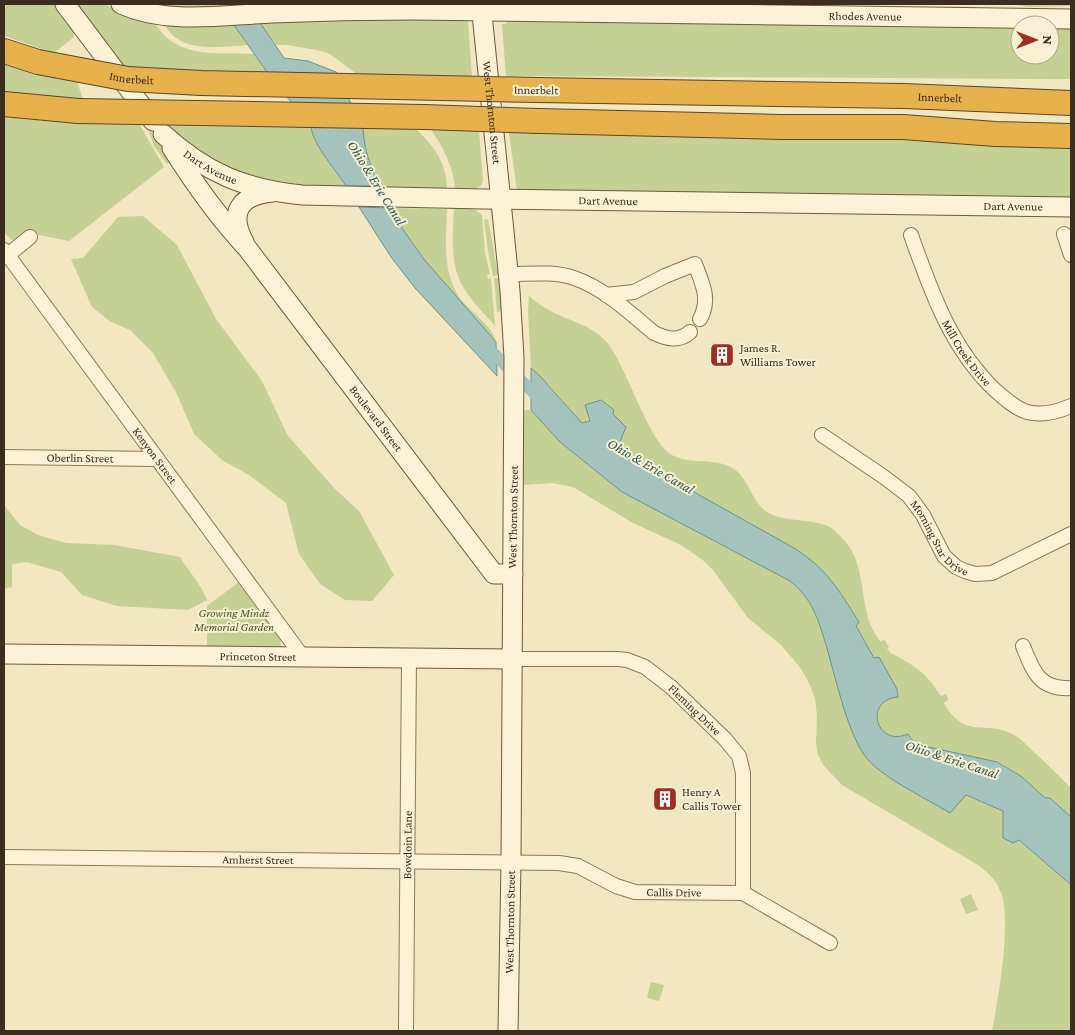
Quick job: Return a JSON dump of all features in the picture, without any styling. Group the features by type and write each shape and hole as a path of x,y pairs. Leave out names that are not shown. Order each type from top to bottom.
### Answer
{"highway":[{"name":"Innerbelt","path":"4,51 38,62 128,79 202,83 904,96 1068,103"},
{"path":"4,104 78,112 424,117 782,127 903,127 994,134 1071,136"}],"main road":[{"name":"Boulevard Street","path":"65,4 163,134 222,221 247,248 494,574 513,574"},
{"name":"Rhodes Avenue","path":"121,4 157,14 181,16 408,7 481,7 714,9 1071,19"},
{"name":"West Thornton Street","path":"481,7 512,318 514,435 508,1031"},
{"name":"Dart Avenue","path":"163,134 183,152 218,174 234,181 274,192 319,196 1071,207"},
{"name":"Boulevard Street","path":"247,248 238,226 238,209 248,198 274,192"},
{"name":"Princeton Street","path":"4,654 512,659"}],"street":[{"path":"1064,234 1071,255"},
{"name":"Mill Creek Drive","path":"911,235 941,312 966,357 985,381 1008,402 1025,411 1043,414 1071,406"},
{"path":"6,253 30,237"},
{"name":"Kenyon Street","path":"6,253 302,656"},
{"path":"606,295 634,292 665,276 695,264 706,298 705,309 700,319"},
{"path":"508,274 543,274 574,277 606,295 654,333 663,337 680,338 690,332"},
{"name":"Morning Star Drive","path":"822,435 884,477 908,496 923,515 944,556 956,567 965,571 975,574 992,573 1071,534"},
{"name":"Oberlin Street","path":"4,457 156,458"},
{"path":"1022,646 1031,666 1040,679 1051,686 1071,688"},
{"name":"Bowdoin Lane","path":"406,1031 409,658"},
{"name":"Fleming Drive","path":"512,659 618,659 636,663 656,674 725,740 738,756 743,773 743,892"},
{"name":"Amherst Street","path":"4,857 511,862"},
{"name":"Callis Drive","path":"511,862 569,864 588,870 616,886 635,892 743,892"},
{"path":"743,892 830,943"}],"green space":[{"path":"4,4 56,4 75,27 74,37 54,53 4,36"},
{"path":"75,4 105,4 117,11 154,22 163,34 174,43 185,48 211,53 254,54 269,75 180,72 120,66"},
{"path":"153,4 219,4 220,6 179,9"},
{"path":"1010,4 1071,4 1071,6 1030,7"},
{"path":"327,18 468,21 472,77 358,75 330,54 287,45 276,45 259,21"},
{"path":"507,20 1010,27 1010,65 1060,65 1060,28 1071,28 1071,79 506,76 502,24 506,24"},
{"path":"164,23 232,23 247,45 212,47 189,44 179,40 170,33"},
{"path":"4,62 52,77 77,82 83,99 4,92"},
{"path":"4,117 140,125 164,167 69,241 39,235 22,249 4,233"},
{"path":"167,126 311,127 320,149 346,186 289,186 263,181 215,163 173,134"},
{"path":"147,127 172,160 167,164 154,146"},
{"path":"363,128 416,129 434,149 442,163 447,190 380,186 368,158"},
{"path":"431,129 479,130 483,180 479,187 476,189 455,189 447,158"},
{"path":"509,133 914,137 1071,144 1071,199 658,194 517,190"},
{"path":"388,208 447,209 446,254 447,265 454,287 463,302 491,331 496,342 423,258"},
{"path":"454,208 473,209 482,215 485,253 490,274 487,275 488,279 491,278 495,326 468,294 458,275 453,247"},
{"path":"143,216 177,245 216,319 262,381 288,436 335,489 359,511 394,575 372,601 345,600 320,584 299,554 286,503 249,475 222,460 194,434 176,392 153,353 130,330 111,322 92,307 71,259 83,258 118,217"},
{"path":"488,219 498,275 493,276 484,220"},
{"path":"494,278 499,278 502,311 497,312"},
{"path":"529,296 545,308 596,332 603,338 616,357 654,434 670,454 692,461 714,462 729,466 741,475 761,507 767,512 782,518 823,524 836,531 852,551 861,577 868,618 873,631 881,642 884,639 889,647 887,649 891,653 924,675 941,696 946,694 948,700 944,703 952,715 960,722 968,726 1004,731 1022,741 1071,788 1071,817 1050,798 1045,798 1021,776 1002,764 915,744 908,734 897,736 888,734 881,729 877,722 877,714 880,707 886,701 897,697 826,575 794,549 617,448 590,421 582,423 552,388 531,368"},
{"path":"523,410 531,410 560,442 622,492 795,585 816,613 854,737 866,757 1004,811 1019,840 1071,886 1071,1031 992,1031 1005,941 1004,906 999,888 993,879 986,871 973,862 842,785 824,766 818,755 816,743 817,715 815,699 800,667 780,644 748,618 713,570 704,561 681,545 633,523 573,487 552,483 523,485"},
{"path":"4,505 20,525 38,535 66,543 114,545 180,557 207,600 188,610 117,606 82,595 61,572 27,562 12,564 12,587 4,589"},
{"name":"Growing Mindz Memorial Garden","path":"239,582 280,637 281,646 207,647 207,606"},
{"path":"971,894 978,910 966,914 960,899"},
{"path":"651,982 664,985 659,1001 647,998"}],"water":[{"path":"219,4 244,4 259,21 284,58 308,61 336,72 363,128 368,158 380,186 346,186 320,149 311,127 267,72"},
{"path":"359,207 388,208 423,258 496,342 497,376 415,288 391,257"},
{"path":"531,368 582,423 590,421 585,405 601,400 614,410 613,414 626,427 617,449 794,548 816,564 845,600 859,622 856,626 874,658 879,657 897,689 898,697 887,700 880,706 877,714 878,722 882,729 888,735 897,737 908,734 915,744 997,762 1021,776 1045,798 1050,798 1071,817 1071,885 1019,840 1013,843 1003,838 1003,811 966,795 950,813 892,779 872,764 858,745 852,732 820,626 809,602 798,588 790,581 622,492 560,442 531,410"}],"waterway":[{"name":"Ohio & Erie Canal","path":"484,344 543,402"}],"place":[{"name":"James R. Williams Tower","path":"722,355"},
{"name":"Henry A Callis Tower","path":"665,799"}]}
